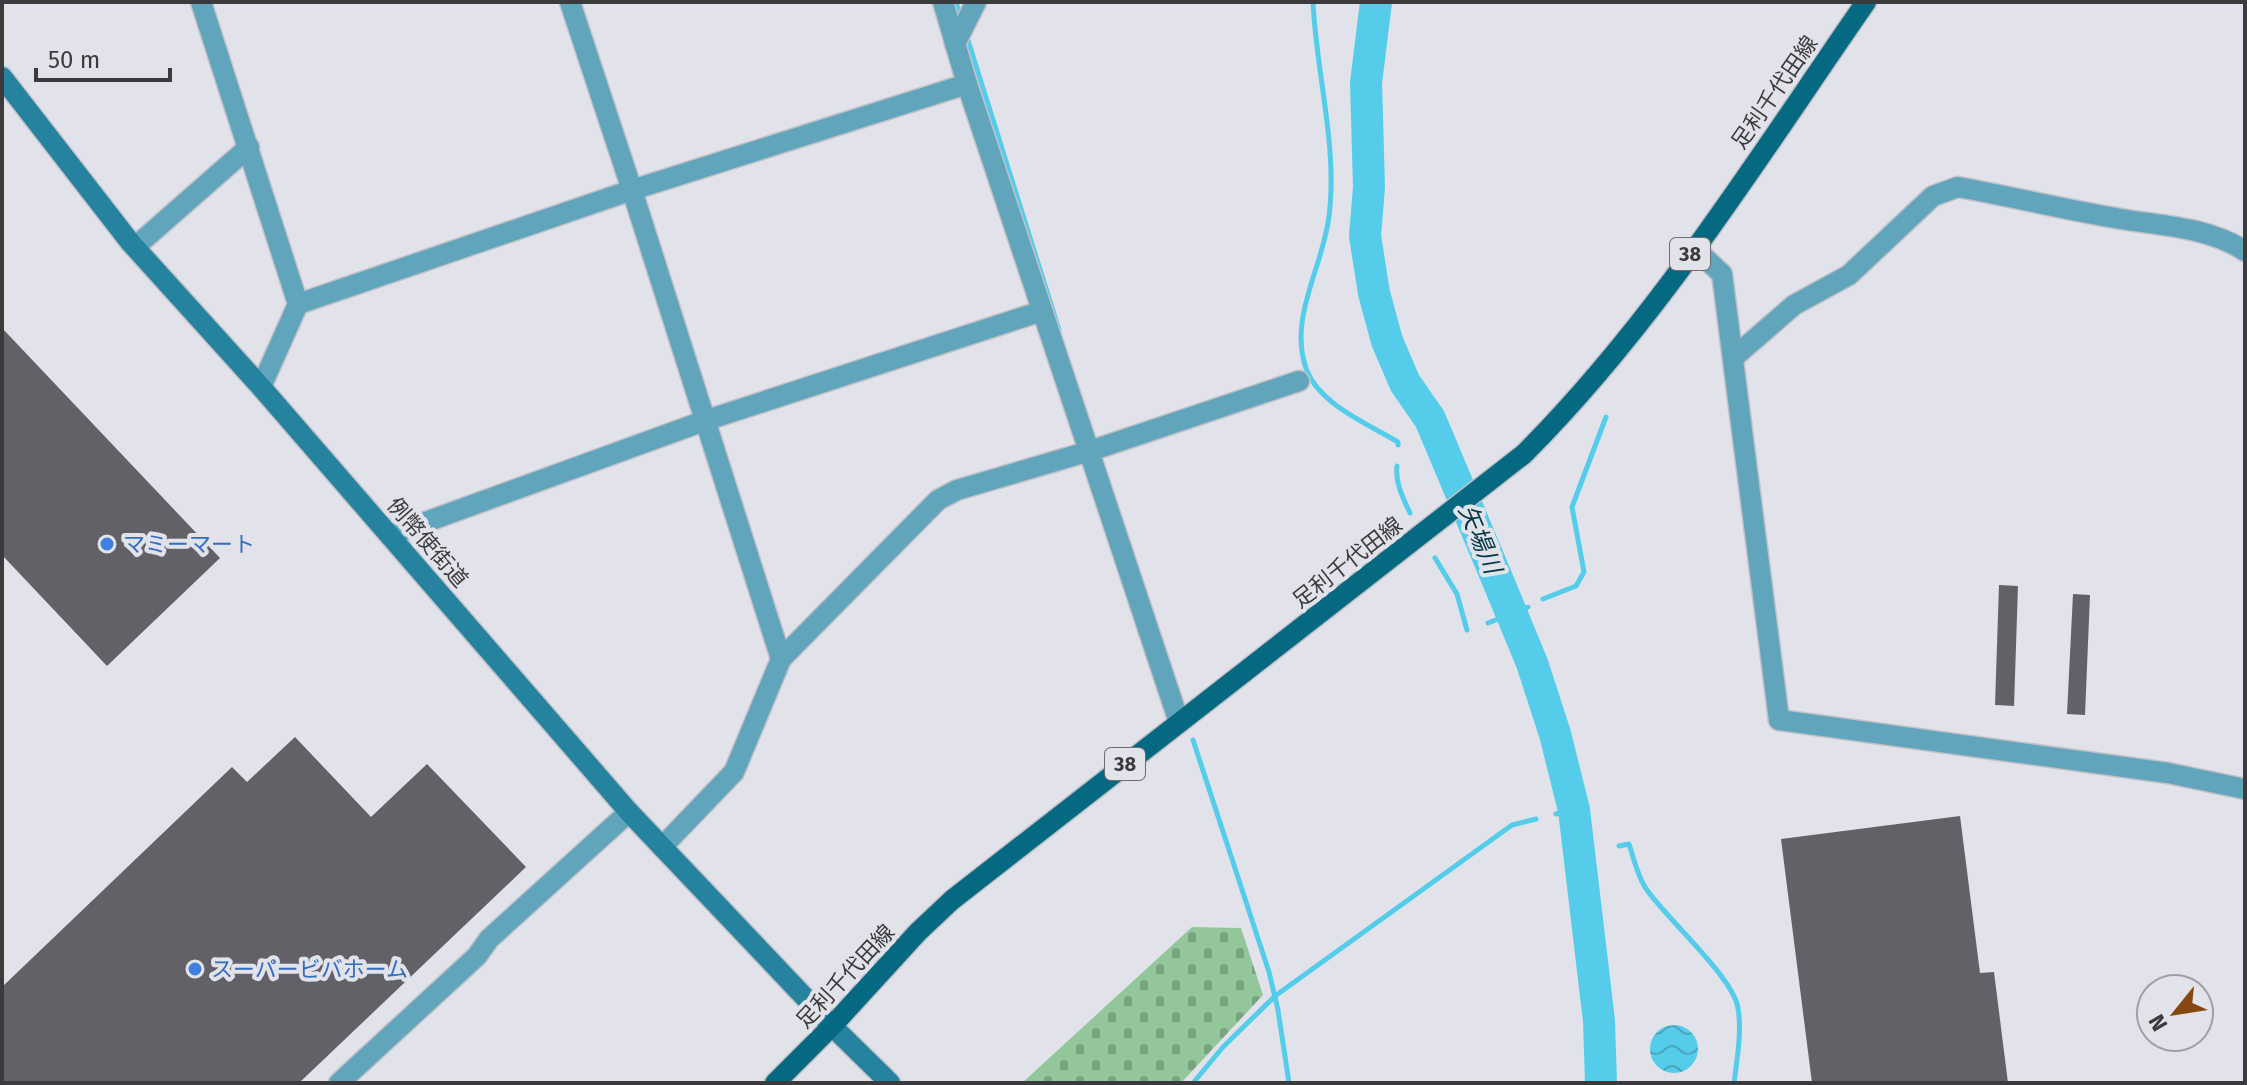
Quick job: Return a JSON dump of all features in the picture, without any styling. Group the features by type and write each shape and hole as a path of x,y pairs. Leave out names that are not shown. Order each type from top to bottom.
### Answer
{"main road":[{"name":"足利千代田線","path":"775,1083 952,900 1524,454 1580,396 1630,336 1866,2"},
{"name":"例幣使街道","path":"2,77 135,247 261,387 629,812 890,1083"}],"street":[{"path":"201,2 298,304 261,387"},
{"path":"570,2 781,659"},
{"path":"943,2 967,84 1179,722"},
{"path":"955,44 976,2"},
{"path":"298,304 632,190 967,84"},
{"path":"135,247 249,147"},
{"path":"1733,358 1794,305 1849,275 1933,196 1958,187 2121,219 2177,225 2232,243 2245,251"},
{"path":"1694,248 1722,274 1779,720 2168,773 2245,789"},
{"path":"390,535 704,421 1042,311"},
{"path":"662,847 734,772 781,659 938,500 979,482 1090,451 1299,381"},
{"path":"339,1083 477,956 489,939 629,812"}],"green space":[{"path":"1192,927 1241,928 1263,995 1181,1083 1022,1083"}],"water":[{"path":"1674,1025 1691,1032 1698,1049 1691,1066 1674,1073 1657,1066 1650,1049 1657,1032"}],"building":[{"path":"2,328 220,558 107,666 2,555"},
{"path":"1999,585 2018,586 2014,706 1995,705"},
{"path":"2073,594 2090,595 2085,715 2067,714"},
{"path":"295,737 371,817 427,764 526,867 299,1083 2,1083 2,987 232,767 247,782"},
{"path":"1960,816 1980,973 1994,972 2008,1083 1812,1083 1781,839"}],"waterway":[{"path":"956,2 961,17"},
{"path":"1313,2 1329,136 1331,190 1326,235 1304,313 1302,352 1307,371 1323,394 1346,412 1398,442 1398,445"},
{"name":"矢場川","path":"1376,2 1366,83 1369,187 1365,236 1374,293 1387,341 1405,383 1430,419 1532,663 1555,734 1574,810 1599,1021 1601,1083"},
{"path":"966,34 1059,330"},
{"path":"1543,599 1576,586 1584,572 1572,507 1606,417"},
{"path":"1397,466 1398,484 1410,513"},
{"path":"1435,558 1457,594 1467,630"},
{"name":"矢場川","path":"1488,623 1528,607"},
{"path":"1193,740 1269,972 1289,1083"},
{"path":"1556,814 1574,810"},
{"path":"1193,1083 1223,1047 1275,996 1512,825 1536,819"},
{"path":"1619,846 1629,844 1647,890 1713,965 1734,995 1739,1026 1734,1083"},
{"path":"1579,852 1592,850"}],"place":[{"name":"マミーマート","path":"107,544"},
{"name":"スーパービバホーム","path":"195,969"}]}
